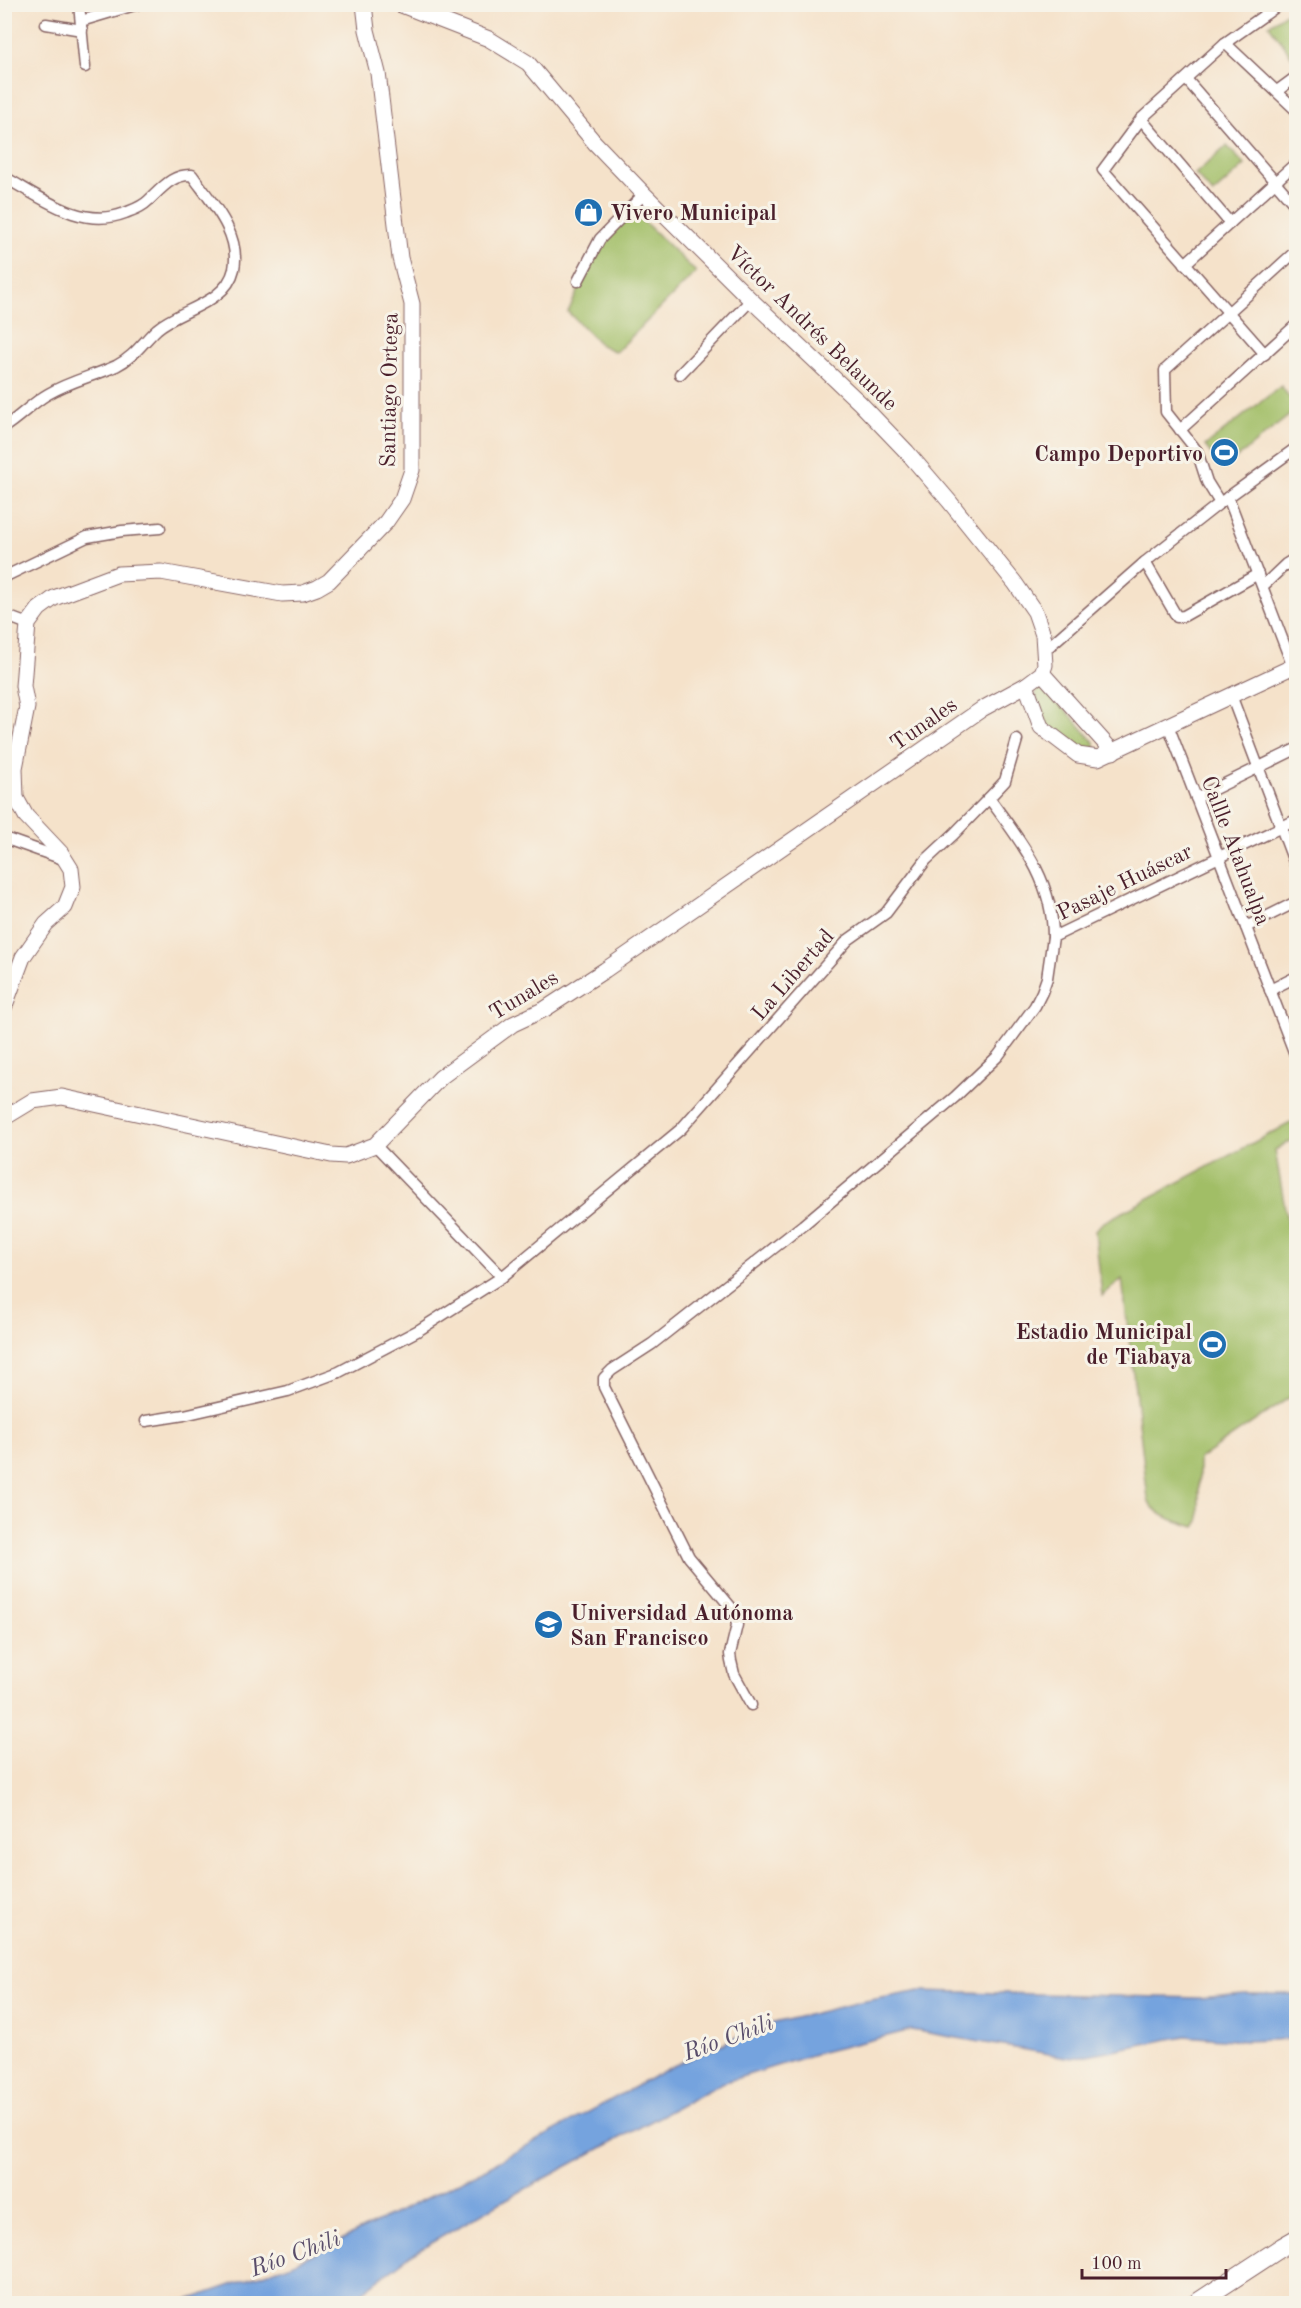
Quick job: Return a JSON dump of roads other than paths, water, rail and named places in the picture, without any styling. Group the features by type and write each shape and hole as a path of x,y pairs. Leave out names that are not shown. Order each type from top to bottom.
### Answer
{"main road":[{"path":"1195,2304 1296,2239"}],"street":[{"path":"79,4 85,67"},
{"path":"46,24 81,26 138,4"},
{"name":"Santiago Ortega","path":"28,624 39,609 54,598 118,574 161,572 282,594 310,591 329,581 386,522 402,499 412,470 412,304 400,258 378,73 367,30 364,4"},
{"name":"Víctor Andrés Belaunde","path":"399,4 489,39 528,63 595,143 644,194 860,403 907,452 1015,583 1035,612 1043,635 1045,650 1045,665 1042,674"},
{"path":"1265,354 1103,170 1141,119 1225,43 1281,4"},
{"path":"1225,43 1296,110"},
{"path":"1277,92 1296,77"},
{"path":"1186,79 1296,206"},
{"path":"1141,119 1230,223"},
{"path":"1185,264 1296,163"},
{"path":"4,177 67,213 94,218 116,217 143,206 169,181 181,175 192,175 222,216 235,244 234,269 225,286 208,301 174,316 156,330 135,354 117,365 78,379 49,393 4,427"},
{"path":"578,281 600,240 644,194"},
{"path":"1026,685 1038,723 1078,755 1098,758 1231,695 1295,669 1258,574 1224,500 1207,482 1197,452 1166,412 1165,369 1296,251"},
{"path":"680,374 751,300"},
{"path":"1180,430 1296,325"},
{"path":"1045,650 1145,562 1224,500 1296,448"},
{"path":"4,577 87,537 160,528"},
{"path":"1263,586 1286,564 1296,558"},
{"path":"1145,562 1177,617 1184,616 1258,574"},
{"path":"4,615 28,624 23,686 27,707 15,768 16,798 26,816 66,860 71,869 73,887 65,907 46,924 23,957 4,1008"},
{"path":"1042,674 1113,752"},
{"name":"Tunales","path":"4,1118 33,1101 62,1097 331,1155 346,1156 375,1145 441,1077 500,1033 513,1024 545,1009 982,709 1042,674"},
{"path":"1231,695 1296,867"},
{"name":"Callle Atahualpa","path":"1168,724 1296,1057"},
{"name":"La Libertad","path":"146,1421 175,1417 288,1391 339,1372 418,1330 502,1277 681,1128 848,940 858,930 886,913 926,860 1005,781 1017,740"},
{"path":"1196,798 1296,749"},
{"path":"989,798 1038,867 1050,907 1053,937"},
{"name":"Pasaje Huáscar","path":"751,1705 734,1674 731,1661 730,1654 737,1625 734,1611 689,1557 604,1388 604,1378 612,1370 652,1344 803,1225 962,1090 998,1056 1035,1006 1047,978 1053,937 1296,820"},
{"path":"4,838 66,860"},
{"path":"1246,927 1296,902"},
{"path":"1270,990 1296,977"},
{"path":"375,1145 502,1277"}],"water":[{"path":"920,1991 1200,1998 1244,1994 1296,1994 1296,2039 1245,2041 1185,2036 1072,2058 911,2030 818,2053 722,2083 503,2201 412,2254 348,2303 179,2303 292,2264 475,2174 671,2067 762,2026 860,2002"}],"place":[{"name":"Vivero Municipal","path":"589,212"},
{"name":"Campo Deportivo","path":"1224,453"},
{"name":"Estadio Municipal de Tiabaya","path":"1213,1344"},
{"name":"Universidad Autónoma San Francisco","path":"549,1625"}],"water label":[{"name":"Río Chili","path":"728,2037"},
{"name":"Río Chili","path":"295,2253"}]}
